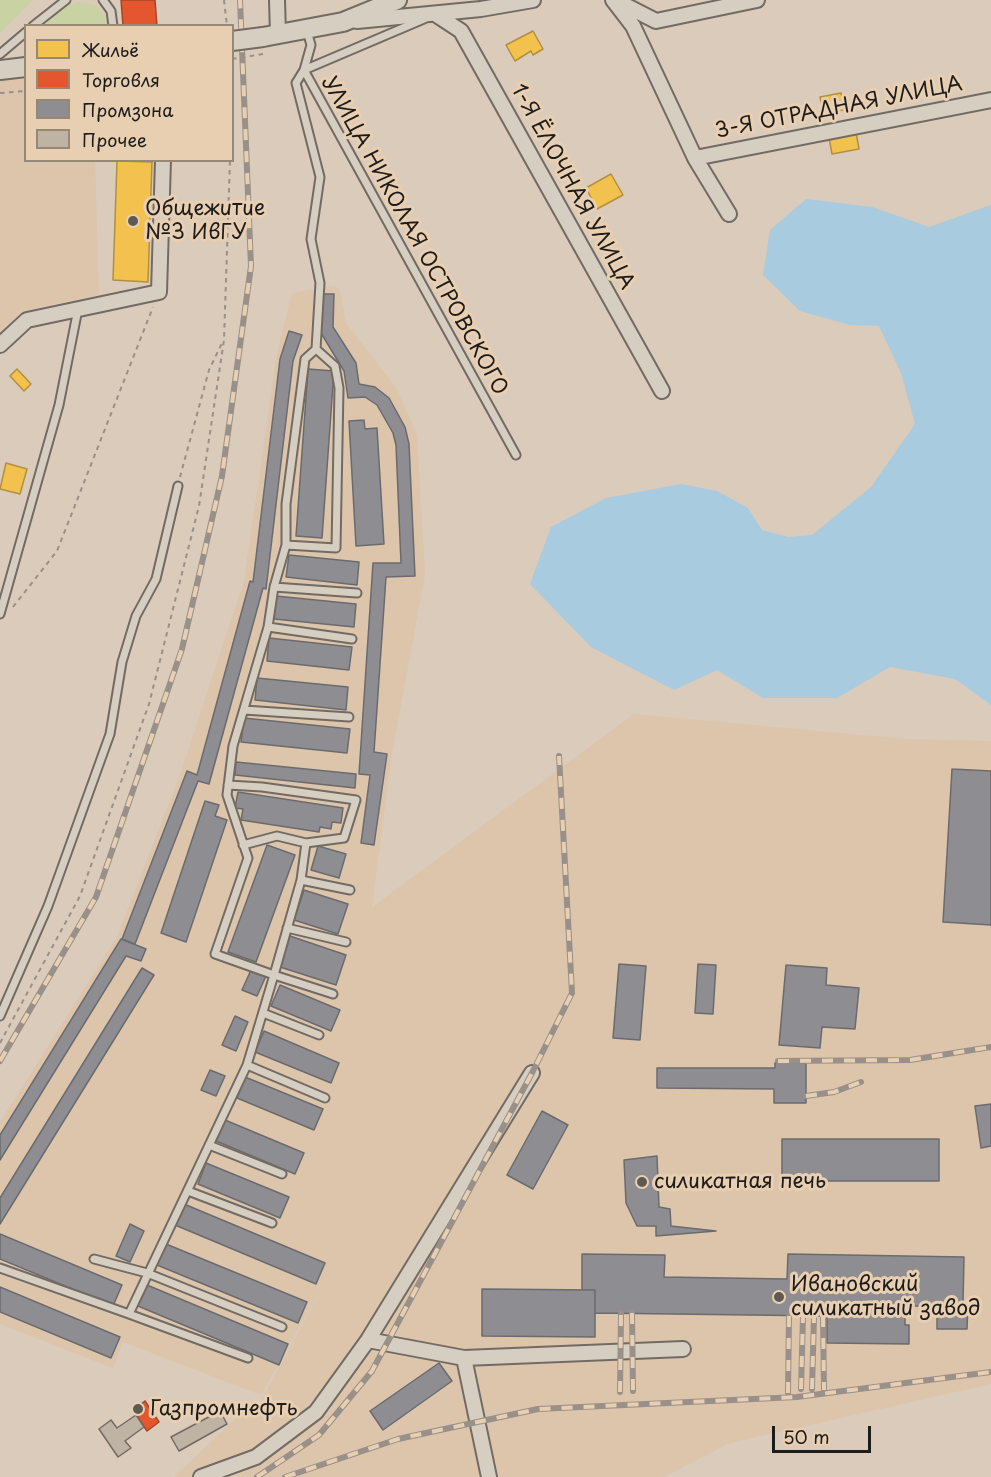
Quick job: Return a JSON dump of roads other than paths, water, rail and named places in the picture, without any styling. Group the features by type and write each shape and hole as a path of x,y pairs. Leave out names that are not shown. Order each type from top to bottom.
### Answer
{"main road":[{"path":"234,41 268,42 306,29 343,22 396,0"},
{"path":"0,69 24,67"}],"street":[{"path":"268,42 277,0"},
{"path":"343,22 481,9 533,0"},
{"path":"614,0 656,21 757,0"},
{"path":"614,0 633,26 695,158 729,214"},
{"name":"1-Я ЁЛОЧНАЯ УЛИЦА","path":"435,14 461,31 662,391"},
{"name":"3-Я ОТРАДНАЯ УЛИЦА","path":"695,158 991,100"},
{"path":"0,345 27,320 159,292 163,162"},
{"path":"201,1477 256,1457 316,1412 368,1340 532,1073"},
{"path":"368,1340 464,1358 683,1349"},
{"path":"464,1358 489,1477"}],"lane":[{"path":"36,24 66,0"},
{"path":"103,0 111,11 113,24"},
{"path":"333,994 215,954 248,858 227,795 233,746 268,627 274,587 286,545 286,504 305,358 316,349 320,284 311,239 320,177 296,83 304,70 435,14"},
{"name":"УЛИЦА НИКОЛАЯ ОСТРОВСКОГО","path":"306,29 310,45 304,70 516,455"},
{"path":"0,54 24,34"},
{"path":"4,614 59,405 78,309"},
{"path":"286,545 336,548 339,388 335,366 316,349"},
{"path":"0,1016 48,906 110,734 122,662 136,616 156,579 178,486"},
{"path":"274,587 357,593"},
{"path":"268,627 352,639"},
{"path":"244,710 349,717"},
{"path":"228,785 356,800 344,837 306,843 277,836 243,845"},
{"path":"129,1314 248,1065 301,880 306,843"},
{"path":"301,880 350,890"},
{"path":"287,928 346,942"},
{"path":"263,1013 319,1035"},
{"path":"248,1065 325,1098"},
{"path":"210,1145 282,1174"},
{"path":"188,1191 272,1223"},
{"path":"94,1259 147,1273 282,1327"},
{"path":"0,1268 248,1358"}],"water":[{"path":"806,199 872,207 929,227 991,205 991,705 955,679 890,667 837,698 763,698 717,670 674,690 591,647 530,584 551,527 606,498 681,484 717,491 748,508 762,530 788,537 812,535 871,487 915,424 901,373 879,326 850,325 800,311 763,275 770,230"}],"railway":[{"path":"0,1061 96,897 182,649 222,476 251,266 240,0"},
{"path":"257,1477 319,1435 372,1371 532,1073 572,993 559,756"},
{"path":"778,1061 910,1060 991,1047"},
{"path":"806,1096 834,1092 861,1082"},
{"path":"620,1392 621,1313"},
{"path":"632,1313 633,1391"},
{"path":"788,1393 789,1316"},
{"path":"801,1389 803,1316"},
{"path":"812,1389 814,1316"},
{"path":"823,1316 824,1390"},
{"path":"285,1477 398,1439 538,1409 797,1397 991,1372"}],"place":[{"name":"Общежитие №3 ИвГУ","path":"133,221"},
{"name":"силикатная печь","path":"642,1182"},
{"name":"Ивановский силикатный завод","path":"779,1297"},
{"name":"Газпромнефть","path":"138,1409"}]}
